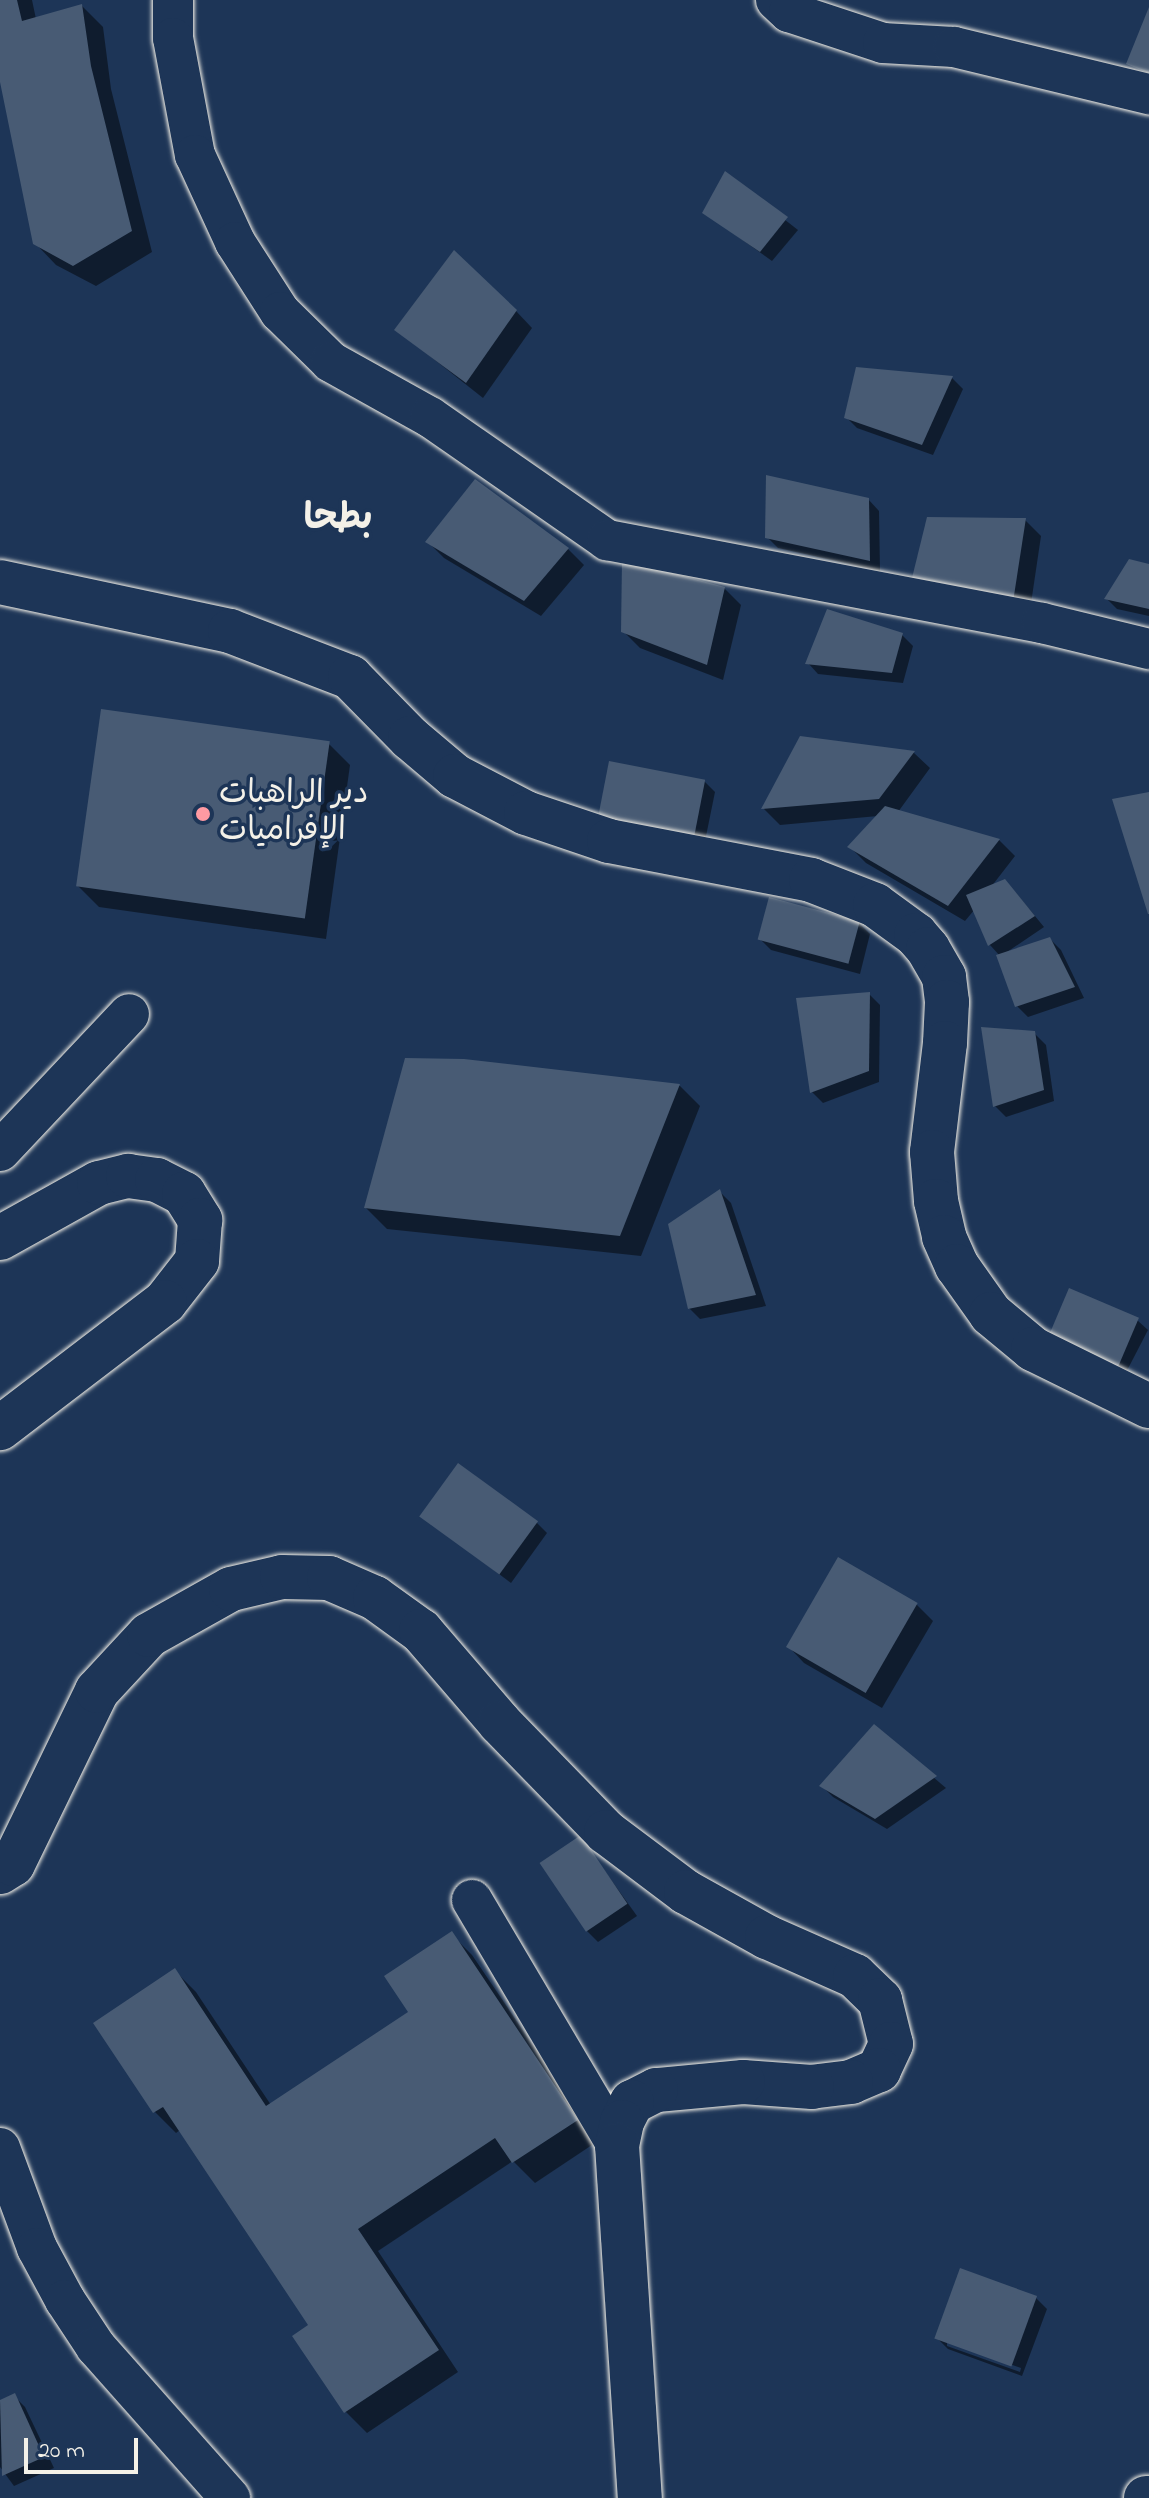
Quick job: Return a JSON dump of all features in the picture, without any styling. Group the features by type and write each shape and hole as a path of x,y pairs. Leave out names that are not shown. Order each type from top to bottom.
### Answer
{"main road":[{"path":"0,582 230,631 350,677 410,738 455,776 526,813 609,841 811,880 875,905 916,935 944,977 945,1043 932,1152 944,1237 957,1266 991,1314 1033,1349 1149,1406"},
{"path":"0,1238 99,1183 128,1176 157,1180 184,1194 200,1220 197,1261 165,1302 0,1428"},
{"path":"0,1872 13,1864 97,1691 149,1635 231,1589 282,1577 329,1578 375,1598 421,1631 500,1723 606,1832 686,1892 767,1937 855,1976 880,2000 891,2044 879,2070 851,2082 812,2087 743,2082 656,2090 632,2102 622,2122 617,2145 640,2498"}],"street":[{"path":"173,0 173,38 195,155 235,242 280,312 331,362 430,417 607,540 1042,623 1149,649"},
{"path":"776,0 789,12 883,43 954,47 1149,94"},
{"path":"0,1151 129,1014"},
{"path":"472,1900 617,2145"},
{"path":"0,2148 26,2222 65,2300 96,2347 230,2498"}],"building":[{"path":"0,0 17,0 22,21 82,4 91,66 132,231 73,266 33,244 0,82"},
{"path":"1149,7 1149,73 1126,64"},
{"path":"725,171 788,217 760,252 702,213"},
{"path":"454,250 517,310 466,383 394,330"},
{"path":"856,367 953,376 922,445 844,418"},
{"path":"766,475 869,498 870,561 765,538"},
{"path":"475,479 569,548 524,601 425,542"},
{"path":"927,517 1026,518 1013,602 912,578"},
{"path":"1129,559 1149,564 1149,609 1104,599"},
{"path":"622,560 725,587 707,665 621,632"},
{"path":"827,609 903,633 892,673 805,664"},
{"name":"دير الراهبات الإفراميات","path":"101,709 330,741 305,918 76,886"},
{"path":"800,736 915,751 879,799 761,809"},
{"path":"609,761 705,780 694,836 598,817"},
{"path":"1149,792 1149,914 1148,914 1112,799"},
{"path":"885,806 1000,839 948,906 847,847"},
{"path":"1005,879 1035,916 988,946 966,895"},
{"path":"769,897 860,921 848,964 758,940"},
{"path":"1050,937 1075,987 1015,1007 996,955"},
{"path":"870,992 869,1071 810,1093 796,998"},
{"path":"981,1027 1035,1031 1044,1090 993,1107"},
{"path":"405,1058 464,1059 680,1084 620,1236 364,1208"},
{"path":"720,1189 756,1295 688,1309 668,1224"},
{"path":"1069,1288 1139,1318 1115,1374 1045,1344"},
{"path":"458,1463 538,1521 499,1575 419,1516"},
{"path":"838,1557 918,1603 866,1693 786,1647"},
{"path":"874,1724 937,1776 875,1819 819,1786"},
{"path":"581,1835 627,1904 586,1932 540,1863"},
{"path":"452,1931 578,2120 512,2163 495,2138 358,2229 439,2350 344,2413 292,2336 308,2325 163,2107 153,2113 93,2023 175,1968 266,2106 408,2012 384,1976"},
{"path":"960,2268 1037,2296 1011,2367 934,2338"},
{"path":"15,2393 44,2457 2,2476 0,2400"}],"place":[{"name":"دير الراهبات الإفراميات","path":"203,814"}],"district":[{"name":"بطحا","path":"338,520"}]}
